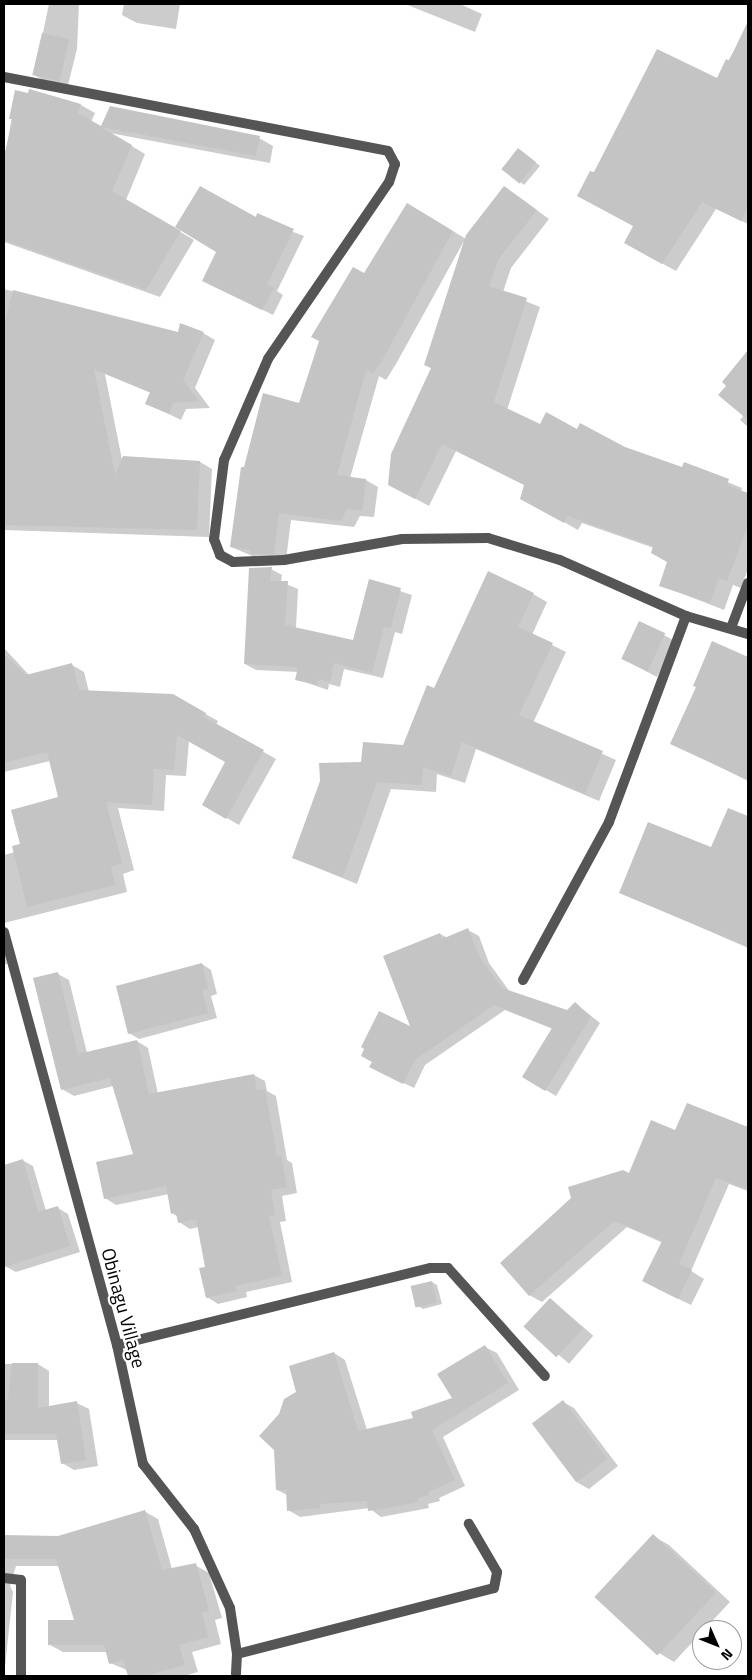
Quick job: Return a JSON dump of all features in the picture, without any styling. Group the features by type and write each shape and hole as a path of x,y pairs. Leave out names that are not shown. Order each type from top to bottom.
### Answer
{"street":[{"path":"4,77 388,151 395,164 388,182 268,359 224,460 214,539 220,555 233,562 284,560 402,539 488,538 560,560 686,616 748,634"},
{"path":"731,628 748,583"},
{"path":"523,980 609,822 686,616"},
{"name":"Obinagu Village","path":"4,932 117,1345 143,1464 194,1529 230,1608 237,1654 236,1676"},
{"path":"117,1345 431,1268 448,1268 544,1376"},
{"path":"237,1654 494,1588 497,1572 469,1524"},
{"path":"4,1578 21,1580 21,1676"}],"building":[{"path":"748,21 748,207 741,221 702,202 662,264 624,243 633,226 577,196 590,171 594,172 657,49 717,78 726,59 729,61"},
{"path":"42,33 69,39 60,81 32,75"},
{"path":"29,89 81,104 78,113 101,126 110,106 260,136 256,156 101,127 132,145 112,191 181,231 146,290 4,240 4,156 13,119 9,119 15,90 28,93"},
{"path":"518,148 536,162 520,183 501,169"},
{"path":"200,186 256,217 257,213 294,229 267,285 274,288 262,310 202,281 216,252 175,227"},
{"path":"504,186 537,210 498,260 489,286 527,298 494,402 540,424 546,412 577,429 580,423 625,447 682,467 684,462 729,479 727,485 748,493 748,525 727,581 719,578 710,603 659,586 667,562 651,553 653,546 568,516 564,523 520,499 524,485 442,444 415,499 388,485 391,454 431,368 424,365 466,235"},
{"path":"407,203 453,231 384,357 373,374 366,370 337,475 366,479 362,511 347,509 341,521 279,513 274,554 250,554 251,550 230,547 241,467 244,467 263,393 299,403 319,341 311,337 353,267 364,273"},
{"path":"13,290 178,332 180,323 204,332 183,380 199,401 173,403 169,414 145,404 150,392 94,369 115,475 123,456 200,461 197,530 4,525 4,325"},
{"path":"748,350 748,420 718,395 726,386 722,382"},
{"path":"272,567 270,581 288,581 285,625 353,640 369,579 401,588 391,628 384,627 372,673 334,663 330,682 318,679 317,685 295,680 298,667 244,664 249,568"},
{"path":"488,571 534,593 518,627 553,643 519,715 603,751 585,794 462,742 451,776 423,767 422,785 377,782 343,877 292,858 320,781 319,763 361,762 363,742 403,745 427,685 434,688"},
{"path":"639,621 665,633 648,671 621,659"},
{"path":"712,641 748,657 748,780 670,744 696,687 693,686"},
{"path":"4,654 26,675 72,663 79,690 173,694 206,713 204,717 264,750 226,819 202,805 225,762 177,735 174,770 154,769 152,805 106,802 122,863 111,867 115,885 27,907 12,846 20,844 11,810 58,797 47,752 4,763"},
{"path":"728,808 748,816 748,947 619,893 648,822 711,847"},
{"path":"468,928 479,956 502,988 567,1010 575,1002 591,1017 545,1091 522,1077 552,1028 494,1005 415,1060 403,1084 369,1067 372,1062 361,1056 364,1049 361,1047 379,1011 410,1026 383,956 440,933 442,939"},
{"path":"202,963 208,989 202,990 208,1013 128,1034 116,986"},
{"path":"58,972 78,1054 137,1040 149,1094 254,1074 257,1090 265,1089 277,1156 281,1155 287,1187 271,1190 275,1215 269,1216 282,1276 235,1286 237,1291 206,1298 199,1268 205,1267 196,1219 178,1223 176,1213 171,1214 166,1186 104,1199 96,1162 133,1154 110,1078 61,1090 33,978"},
{"path":"687,1103 748,1127 748,1190 716,1178 679,1264 692,1270 678,1299 642,1281 662,1241 614,1221 529,1296 500,1263 571,1198 568,1187 623,1170 629,1173 651,1120 675,1130"},
{"path":"23,1159 38,1212 58,1206 70,1246 4,1267 4,1165"},
{"path":"432,1281 437,1302 416,1307 411,1286"},
{"path":"550,1298 583,1329 556,1357 523,1327"},
{"path":"485,1345 508,1383 432,1430 455,1480 428,1492 429,1495 418,1498 418,1502 394,1507 368,1511 367,1501 320,1504 320,1508 287,1511 286,1490 276,1490 274,1450 259,1436 279,1414 284,1399 296,1392 289,1366 334,1352 358,1431 413,1418 411,1412 452,1398 437,1374"},
{"path":"12,1363 38,1363 38,1408 77,1401 86,1460 61,1464 56,1434 5,1434 5,1400 8,1400"},
{"path":"563,1400 608,1459 576,1483 532,1423"},
{"path":"145,1510 162,1570 196,1563 209,1611 202,1613 208,1637 179,1645 185,1665 143,1676 128,1676 123,1660 109,1664 104,1645 48,1645 48,1620 74,1620 56,1559 4,1559 4,1535 58,1536"},
{"path":"653,1534 716,1593 657,1656 594,1597"}]}
